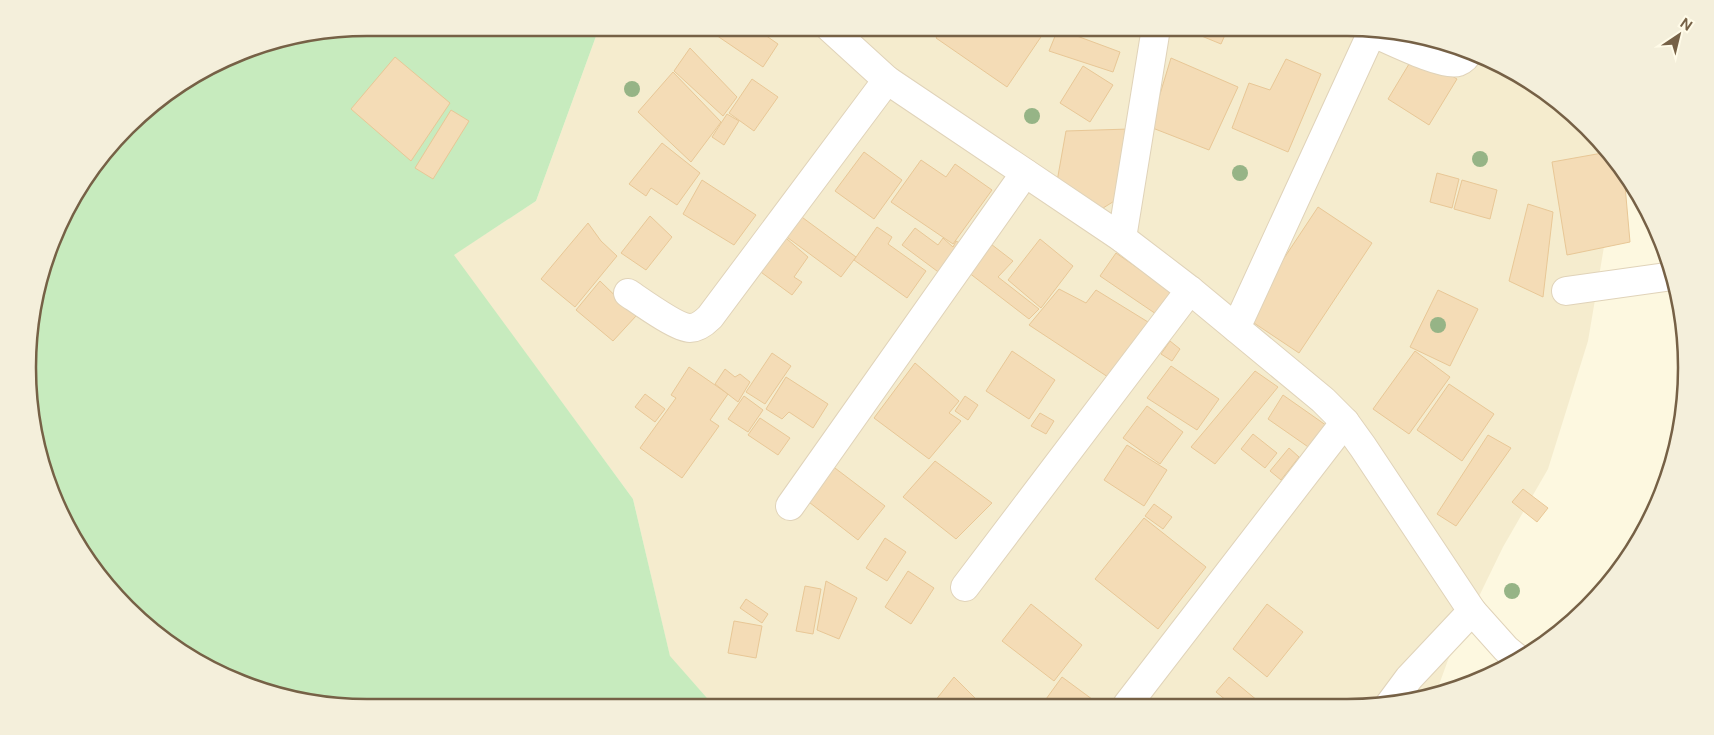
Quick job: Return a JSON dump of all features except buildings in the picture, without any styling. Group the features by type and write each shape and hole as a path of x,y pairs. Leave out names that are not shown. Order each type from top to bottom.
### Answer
{"street":[{"path":"839,36 887,80 1122,238 1190,290 1323,400 1345,422 1363,447 1472,611 1512,654"},
{"path":"1122,238 1155,36"},
{"path":"1236,328 1369,37"},
{"path":"1387,39 1441,62 1458,62 1464,58"},
{"path":"628,293 678,324 690,328 701,325 716,309 887,80"},
{"path":"790,506 1025,173"},
{"path":"1566,290 1665,277"},
{"path":"965,587 1190,290"},
{"path":"1132,699 1345,422"},
{"path":"1396,695 1409,678 1472,611"}],"shaded area":[{"path":"596,36 1346,36 1390,39 1453,54 1493,70 1531,92 1565,118 1596,149 1607,163 1606,235 1588,341 1548,469 1503,547 1448,660 1439,685 1390,696 1346,699 708,699 670,657 633,499 453,255 536,201"}],"green space":[{"path":"368,36 596,36 536,201 454,255 633,499 670,656 708,699 368,699 324,696 261,681 221,665 183,643 133,602 92,552 61,494 43,432 39,411 36,368 39,324 43,303 61,241 92,183 133,133 183,92 221,70 261,54 303,43 324,39"}]}
